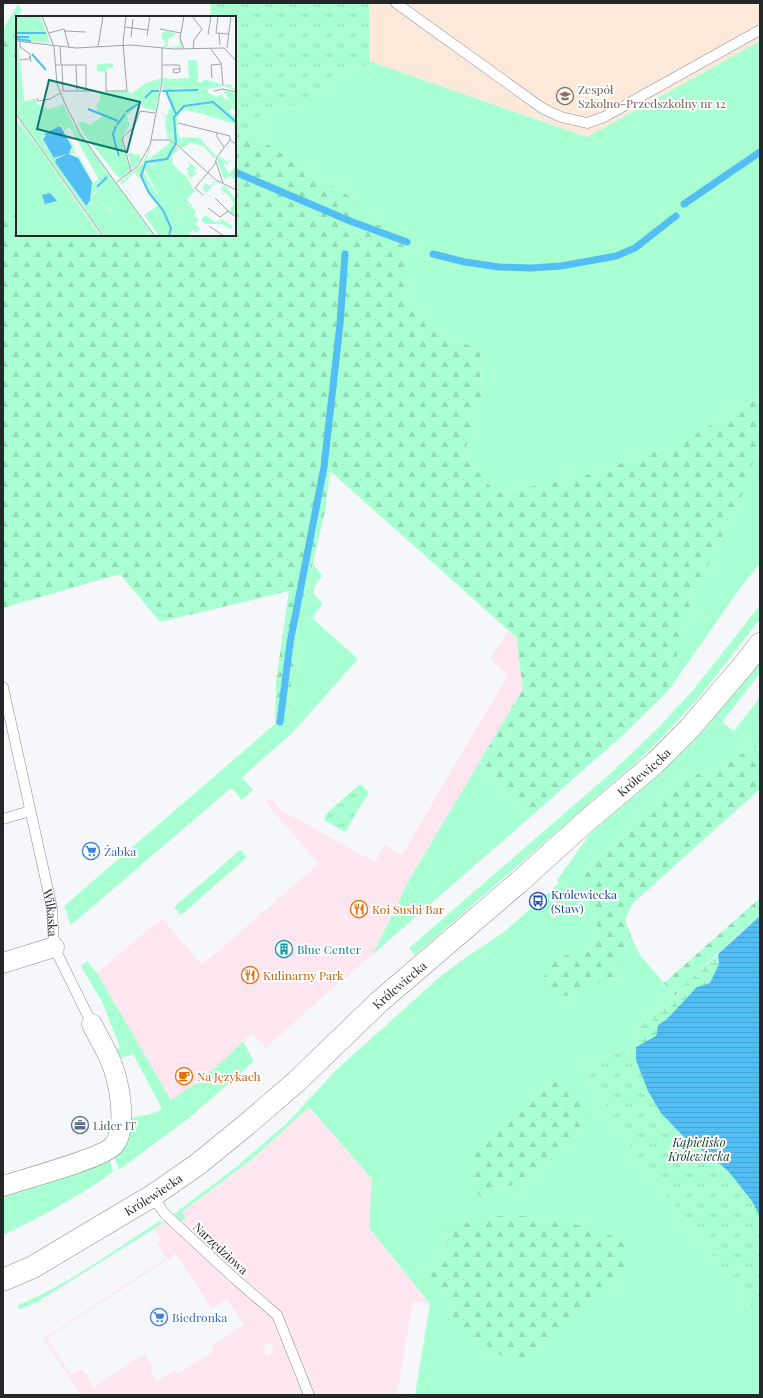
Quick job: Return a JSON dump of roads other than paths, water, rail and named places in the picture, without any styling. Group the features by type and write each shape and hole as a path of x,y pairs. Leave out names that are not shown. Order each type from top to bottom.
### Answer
{"street":[{"name":"Królewiecka","path":"3,1280 33,1267 152,1196 197,1165 290,1087 379,1002 656,762 689,729 760,644"},
{"path":"3,963 54,947"},
{"name":"Wilkaska","path":"3,1186 104,1153 115,1144 121,1129 122,1107 114,1070 92,1024"}],"lane":[{"path":"396,3 542,108 561,118 587,123 604,117 760,30"},
{"name":"Wilkaska","path":"3,687 52,908 54,947 92,1024"},
{"path":"3,819 30,811"},
{"name":"Narzędziowa","path":"152,1196 165,1214 234,1278 277,1315 309,1395"}],"water":[{"path":"760,916 760,1217 752,1201 729,1172 683,1136 661,1113 648,1091 636,1060 636,1047 656,1036 658,1025 667,1019 697,987 710,983 719,964 718,954"}],"waterway":[{"path":"684,204 760,152"},
{"path":"236,172 350,221 407,242"},
{"path":"433,254 465,262 499,267 531,268 561,266 616,256 635,248 676,216"},
{"path":"280,722 290,643 324,467 340,324 345,254"}],"place":[{"name":"Zespół Szkolno-Przedszkolny nr 12","path":"565,96"},
{"name":"Żabka","path":"91,851"},
{"name":"Królewiecka (Staw)","path":"538,901"},
{"name":"Koi Sushi Bar","path":"359,909"},
{"name":"Blue Center","path":"284,949"},
{"name":"Kulinarny Park","path":"250,975"},
{"name":"Na Językach","path":"184,1076"},
{"name":"Lider IT","path":"80,1125"},
{"name":"Biedronka","path":"159,1317"}],"park label":[{"name":"Kąpielisko Królewiecka","path":"699,1149"}]}
